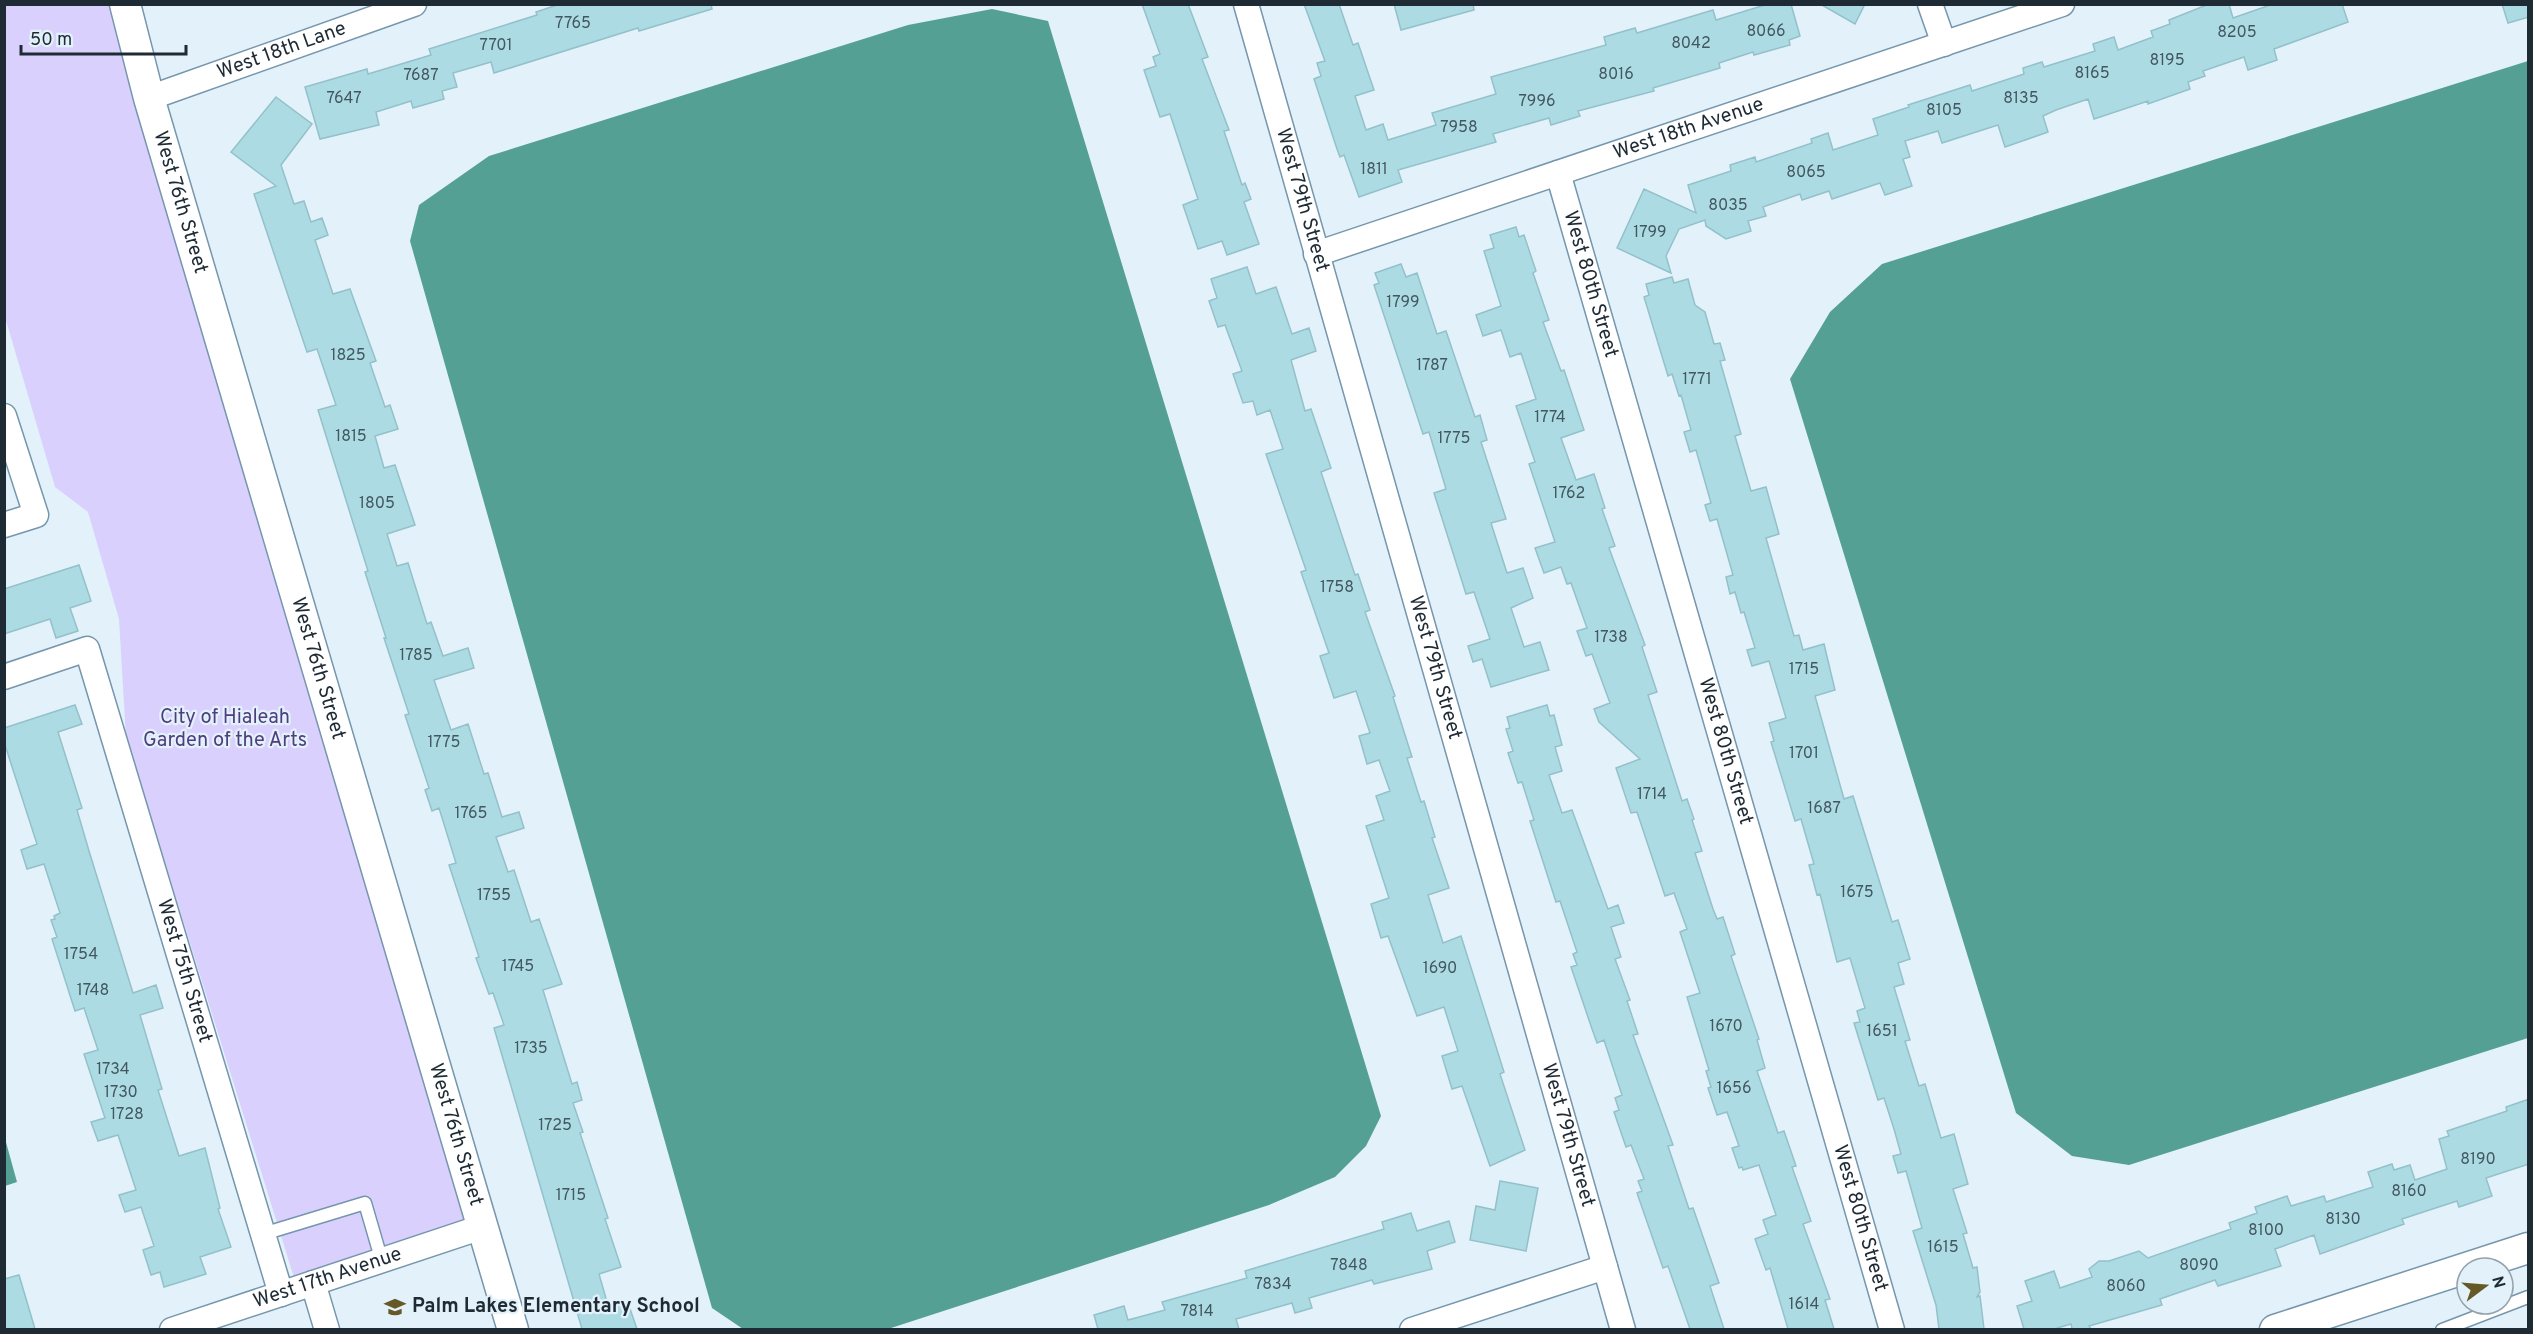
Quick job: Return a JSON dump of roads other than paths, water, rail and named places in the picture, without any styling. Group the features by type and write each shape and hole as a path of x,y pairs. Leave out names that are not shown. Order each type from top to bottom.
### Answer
{"street":[{"name":"West 76th Street","path":"124,4 149,98 513,1329"},
{"name":"West 18th Lane","path":"149,98 414,4"},
{"name":"West 79th Street","path":"1246,4 1623,1329"},
{"path":"1930,4 1944,44"},
{"name":"West 18th Avenue","path":"1316,254 2062,4"},
{"name":"West 80th Street","path":"1558,173 1892,1329"},
{"path":"4,416 36,515 4,525"},
{"name":"West 75th Street","path":"4,677 87,649 281,1293"},
{"name":"West 17th Avenue","path":"172,1329 381,1258 482,1227"},
{"path":"2275,1329 2529,1248"},
{"path":"1412,1329 1605,1267"},
{"path":"313,1283 327,1329"}],"lane":[{"path":"263,1234 365,1203 381,1258"},
{"path":"2442,1329 2529,1297"}],"place":[{"name":"Palm Lakes Elementary School","path":"395,1307"}],"park label":[{"name":"City of Hialeah Garden of the Arts","path":"225,730"}]}
